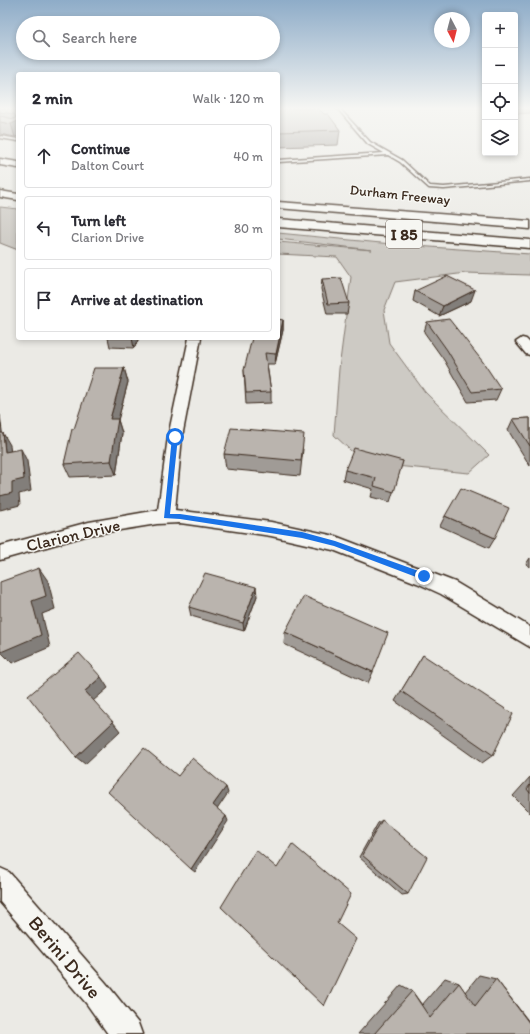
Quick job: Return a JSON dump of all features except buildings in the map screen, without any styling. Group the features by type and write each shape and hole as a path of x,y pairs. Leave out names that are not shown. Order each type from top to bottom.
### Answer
{"highway":[{"path":"0,162 16,165"},
{"path":"0,194 16,197"},
{"name":"Durham Freeway","path":"280,198 446,215 496,222"},
{"name":"I 85","path":"280,205 530,224"},
{"name":"I 85","path":"280,223 530,244"}],"street":[{"path":"166,517 175,437 194,340"},
{"name":"Clarion Drive","path":"0,553 89,528 166,517 180,516 271,529 335,543 424,576 448,588 530,638"},
{"name":"Berini Drive","path":"0,881 96,992 127,1034"}],"lane":[{"path":"280,161 354,156"},
{"path":"394,156 401,161 422,182 434,188 530,180"}],"shaded area":[{"path":"0,207 16,209 16,249 0,243"},
{"path":"280,233 402,245 530,254 530,275 466,273 395,282 384,310 389,343 425,392 489,455 469,473 364,463 334,435 339,369 351,277 337,257 280,254 280,242 372,250 280,239"}],"route":[{"path":"175,437 166,517 180,516 302,535 335,543 424,576"}]}
